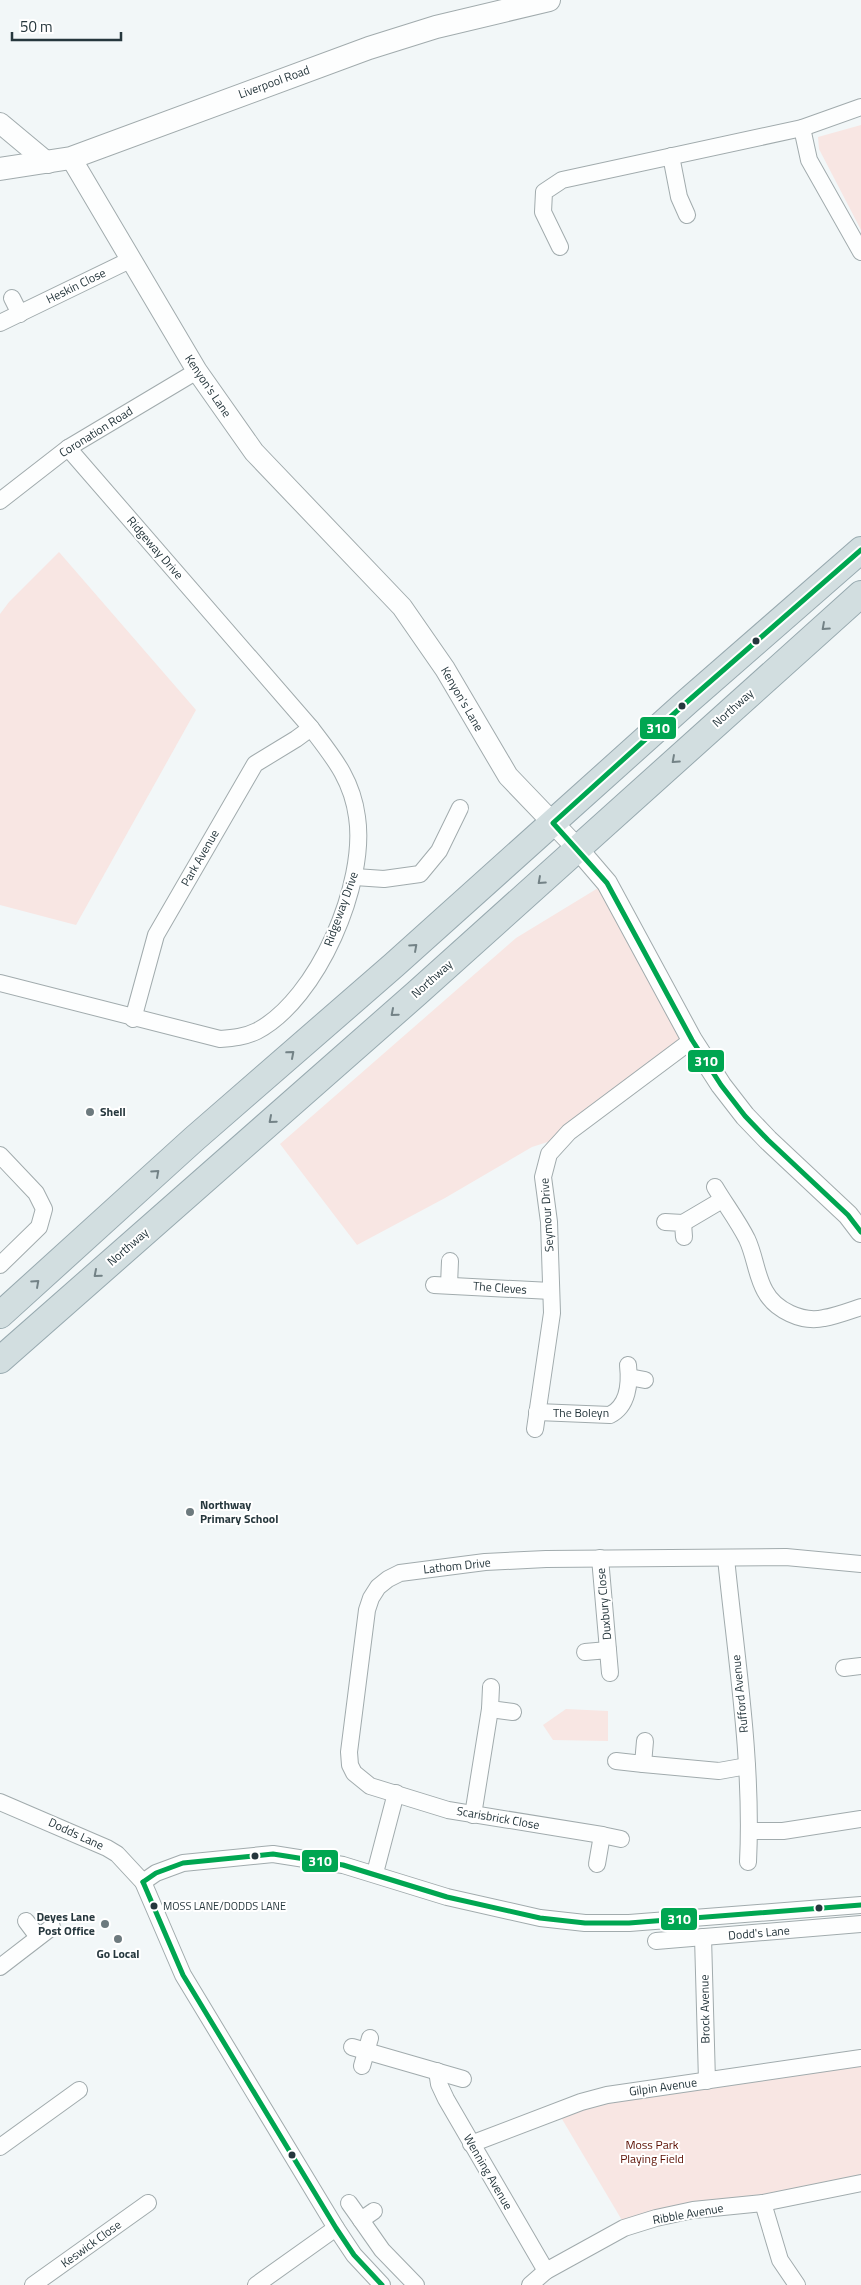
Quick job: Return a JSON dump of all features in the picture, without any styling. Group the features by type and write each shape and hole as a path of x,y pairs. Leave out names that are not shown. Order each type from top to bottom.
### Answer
{"highway":[{"path":"0,1315 194,1139 861,550"},
{"name":"Northway","path":"0,1360 417,993 861,594"}],"main road":[{"name":"Liverpool Road","path":"0,169 71,158 369,48 436,27 550,0"}],"street":[{"path":"560,247 544,212 544,192 562,180 802,128 861,107"},
{"path":"0,123 48,163"},
{"path":"802,128 809,160 861,252"},
{"path":"671,156 679,197 688,215"},
{"name":"Kenyon's Lane","path":"71,158 197,371 254,452 402,608 445,669 498,762 519,789 577,848 612,892 692,1040 721,1085 745,1116 848,1215 861,1232"},
{"name":"Heskin Close","path":"0,324 132,259"},
{"path":"12,298 20,314"},
{"name":"Coronation Road","path":"0,501 68,448 197,371"},
{"name":"Ridgeway Drive","path":"0,983 133,1019 220,1039 240,1038 258,1031 284,1010 305,987 318,967 334,935 355,877 358,824 351,790 342,768 311,728 68,448"},
{"name":"Park Avenue","path":"133,1019 156,935 255,764 311,728"},
{"path":"355,877 384,879 420,874 439,851 460,808"},
{"name":"Seymour Drive","path":"536,1421 551,1325 549,1222 543,1177 549,1154 569,1132 692,1040"},
{"path":"0,1155 36,1193 44,1209 39,1227 0,1265"},
{"path":"665,1222 684,1230 718,1194 747,1239 759,1278 765,1292 773,1302 792,1314 814,1319 861,1307"},
{"name":"The Cleves","path":"450,1261 442,1285 551,1292"},
{"name":"The Boleyn","path":"536,1421 610,1415 618,1411 624,1403 634,1374"},
{"name":"Lathom Drive","path":"396,1793 370,1786 360,1780 350,1765 348,1752 367,1610 371,1598 378,1587 388,1579 415,1570 485,1562 600,1558 786,1557 861,1564"},
{"name":"Duxbury Close","path":"600,1558 610,1673"},
{"name":"Rufford Avenue","path":"726,1558 747,1766 748,1862"},
{"name":"Duxbury Close","path":"585,1652 608,1650"},
{"path":"844,1668 861,1666"},
{"path":"473,1815 490,1709 491,1687"},
{"path":"490,1709 513,1712"},
{"path":"643,1764 645,1741"},
{"path":"616,1761 719,1770 747,1766"},
{"path":"375,1873 396,1793"},
{"name":"Scarisbrick Close","path":"396,1793 448,1810 621,1839"},
{"name":"Dodds Lane","path":"0,1802 107,1848 121,1858 143,1882 183,1975 336,2228 354,2255 382,2285"},
{"path":"749,1831 783,1831 861,1819"},
{"path":"597,1864 602,1835"},
{"name":"Dodd's Lane","path":"143,1882 156,1873 183,1863 273,1854 318,1859 375,1873 447,1897 482,1906 540,1918 585,1923 629,1923 861,1905"},
{"path":"841,1908 843,1926"},
{"path":"26,1921 38,1937"},
{"name":"Dodd's Lane","path":"656,1941 861,1924"},
{"path":"0,1967 52,1927"},
{"name":"Brock Avenue","path":"703,1937 707,2081"},
{"path":"363,2051 463,2078"},
{"name":"Gilpin Avenue","path":"472,2144 581,2102 607,2095 861,2058"},
{"name":"Wenning Avenue","path":"437,2071 439,2084 446,2099 546,2271"},
{"path":"0,2147 79,2090"},
{"name":"Ribble Avenue","path":"530,2285 546,2271 624,2228 656,2218 693,2210 763,2203 861,2183"},
{"path":"349,2202 367,2215 382,2250 416,2285"},
{"name":"Keswick Close","path":"33,2285 148,2203"},
{"path":"763,2203 780,2260 797,2285"},
{"path":"256,2285 336,2228"}],"green space":[{"path":"861,125 861,230 819,149 818,137"},
{"path":"59,552 196,710 76,925 0,905 0,614 9,602"},
{"path":"603,885 687,1039 557,1139 532,1147 445,1198 357,1245 280,1144 516,938"},
{"path":"566,1709 608,1711 608,1741 553,1740 543,1725"},
{"name":"Moss Park Playing Field","path":"861,2061 861,2178 623,2222 559,2114 607,2097"}],"transit line":[{"name":"310","path":"861,550 688,701 553,823 607,883 692,1040 721,1085 745,1116 848,1215 861,1232"},
{"name":"310","path":"143,1882 156,1873 183,1863 273,1854 343,1865 447,1897 540,1918 585,1923 629,1923 861,1905"},
{"name":"310","path":"143,1882 183,1975 336,2228 354,2255 382,2285"}],"place":[{"name":"Shell","path":"90,1112"},
{"name":"Northway Primary School","path":"190,1512"},
{"name":"MOSS LANE/DODDS LANE","path":"154,1906"},
{"name":"Deyes Lane Post Office","path":"105,1924"},
{"name":"Go Local","path":"118,1939"}]}
